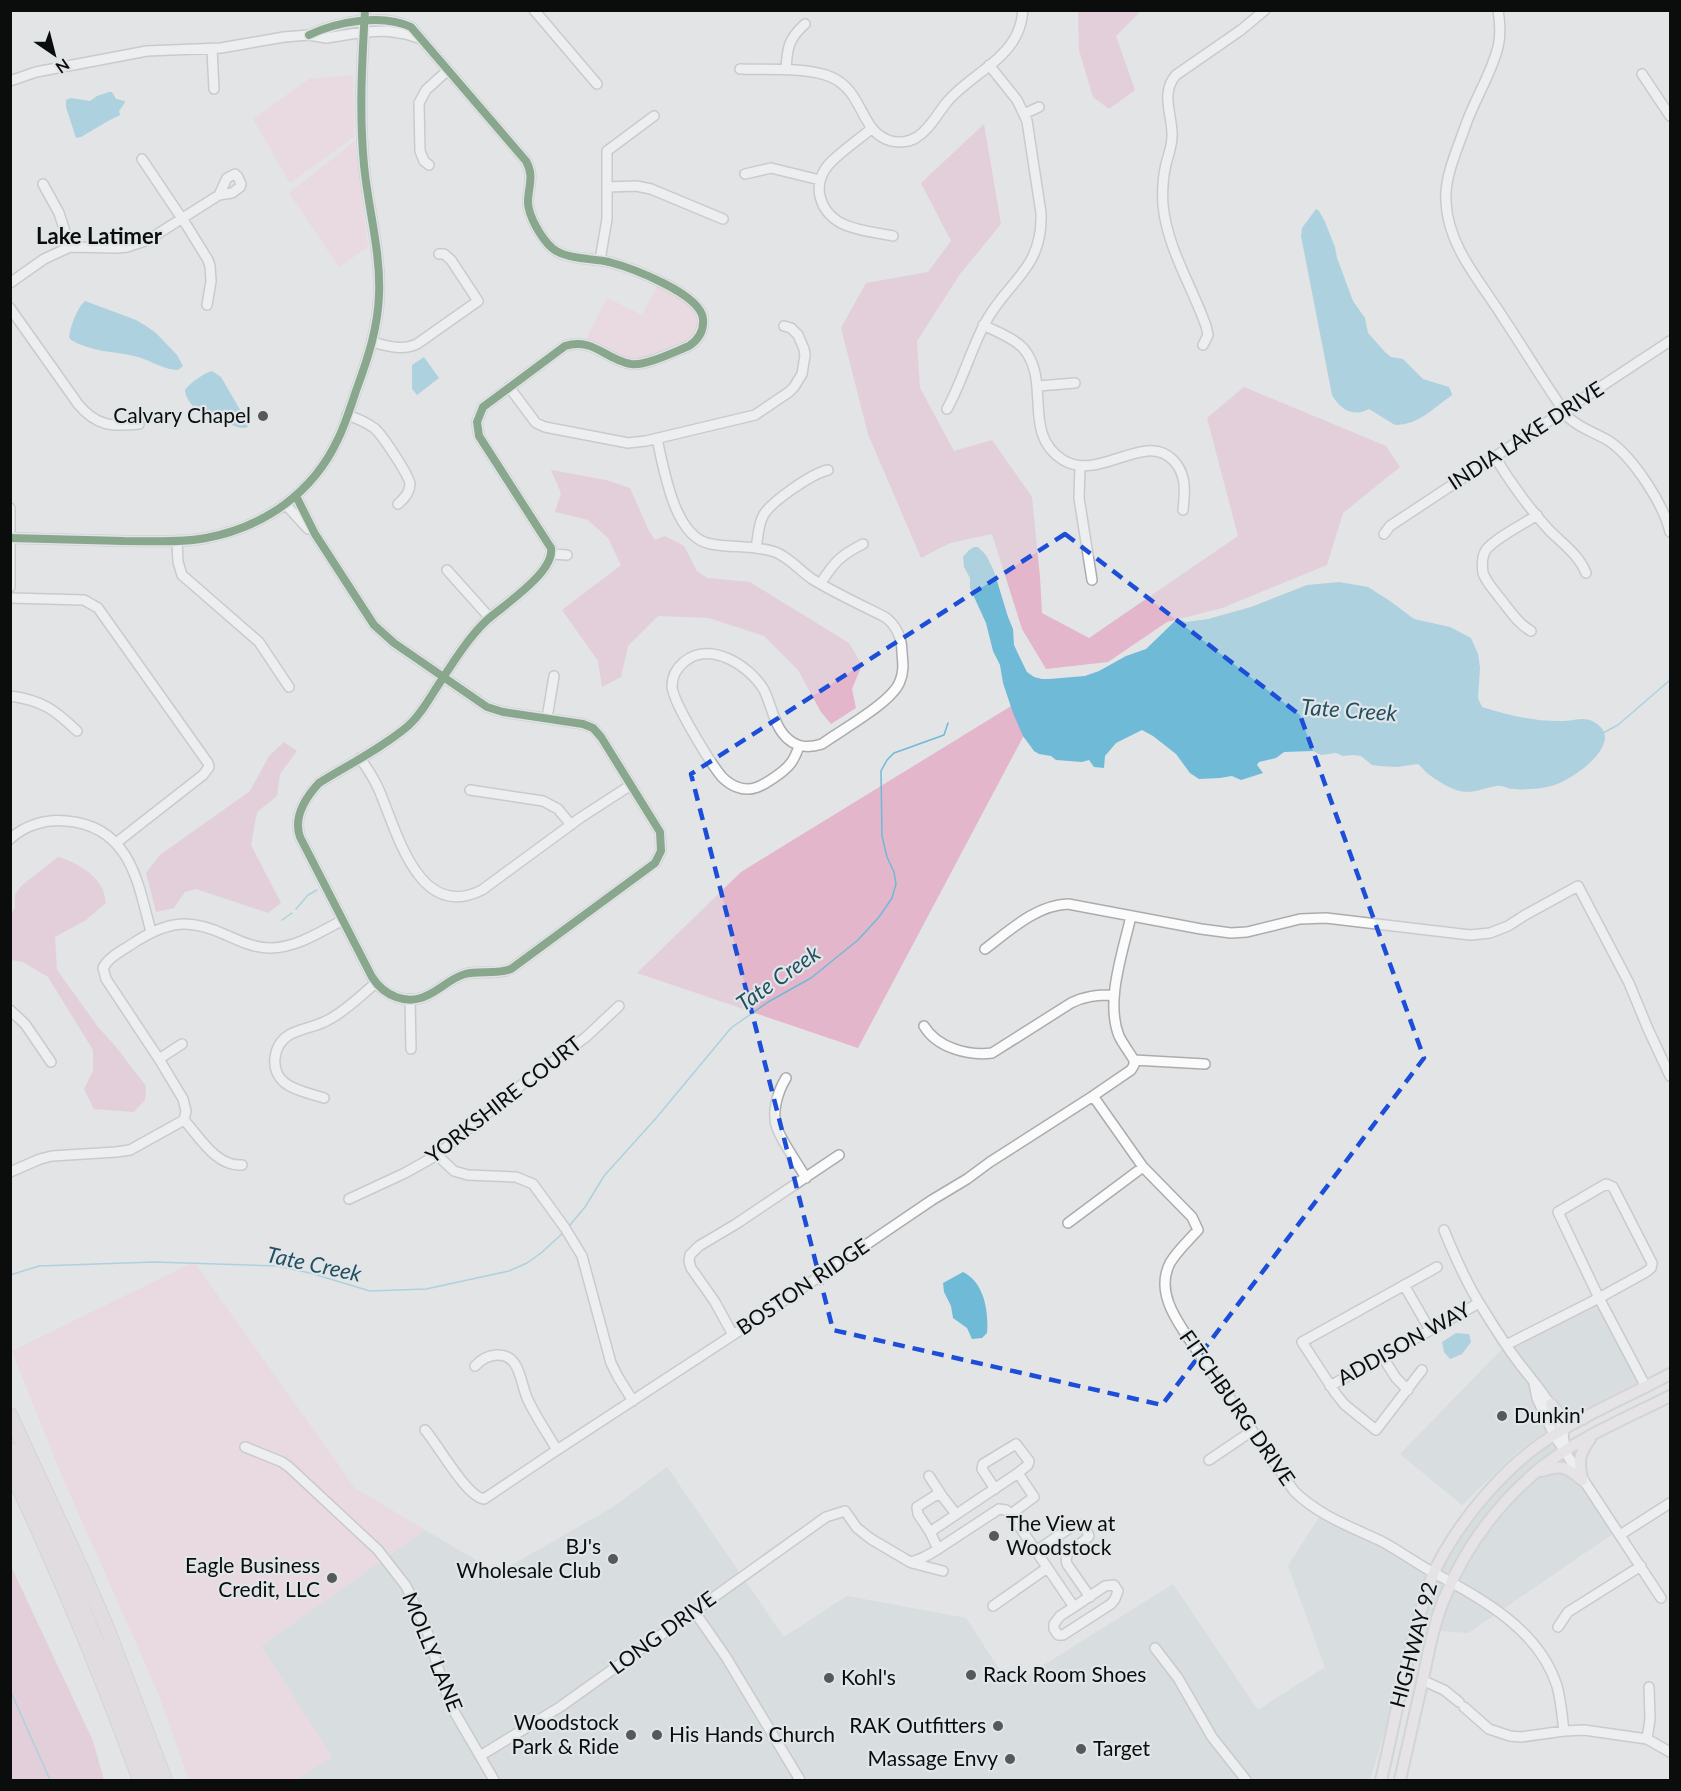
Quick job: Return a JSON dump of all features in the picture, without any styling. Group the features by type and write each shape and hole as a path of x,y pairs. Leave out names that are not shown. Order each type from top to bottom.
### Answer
{"highway":[{"path":"10,1415 107,1628 165,1780"},
{"path":"10,1449 77,1592 150,1780"},
{"path":"10,1470 50,1556 93,1658 140,1780"}],"main road":[{"name":"HIGHWAY 92","path":"1381,1780 1411,1641 1434,1573 1455,1535 1507,1473 1558,1433 1671,1374"},
{"name":"HIGHWAY 92","path":"1400,1780 1438,1616 1451,1582 1471,1547 1502,1505 1533,1475 1565,1451 1671,1395"},
{"path":"1551,1404 1564,1419 1583,1419"},
{"path":"1582,1480 1578,1463 1580,1453 1592,1436"},
{"path":"1533,1475 1552,1467 1564,1467 1582,1480"}],"street":[{"path":"740,69 786,70 822,74 840,83 857,100 871,129 880,137 893,142 904,142 914,139 927,128 955,93 1009,48 1019,29 1023,10"},
{"path":"1203,345 1208,335 1206,326 1172,243 1163,206 1163,188 1172,132 1168,91 1176,75 1241,30 1265,10"},
{"path":"1498,10 1498,47 1467,119 1447,184 1445,200 1450,227 1468,265 1564,411 1576,424 1607,440 1628,457 1663,512 1671,532"},
{"path":"539,12 597,84"},
{"path":"11,538 177,541 199,540 225,534 261,520 286,505 325,462 339,437 372,342 379,292 361,131 360,102 365,15"},
{"path":"296,496 315,534 378,629 444,678 496,710 583,724 593,728 601,737 660,832 661,850 655,862 511,969 495,974 465,974 425,997 399,999 391,995 376,983 300,837 298,819 305,801 319,783 409,725 418,716 444,678 466,643 490,618 538,577 551,560 551,548 479,436 477,422 480,411 486,404 560,349 571,345 586,345 624,362 637,364 689,346 699,337 703,316 692,300 639,272 600,260 554,250 529,212 531,178 529,166 411,27 401,22 365,15 309,35"},
{"path":"786,70 788,46 805,24"},
{"path":"10,81 36,72 147,51 212,49 284,37 309,35 326,38 386,31 421,39"},
{"path":"212,49 214,89"},
{"path":"946,409 961,381 983,325 998,301 1027,267 1038,239 1041,213 1029,130 1017,100 989,65"},
{"path":"429,165 424,161 420,151 419,104 426,90 448,70"},
{"path":"1642,74 1671,116"},
{"path":"1024,114 1039,107"},
{"path":"600,260 607,219 607,151 654,116"},
{"path":"871,129 830,162 820,180 822,205 831,217 849,226 893,236"},
{"path":"142,159 204,253 210,267 211,281 207,304"},
{"path":"745,174 771,168 820,180"},
{"path":"43,184 59,213 70,247"},
{"path":"608,186 636,186 651,189 723,219"},
{"path":"10,283 44,259 70,247 127,247 148,240 219,195"},
{"path":"372,342 404,348 417,344 478,301 451,261 444,254 439,254"},
{"path":"10,308 87,415 110,425 139,424"},
{"path":"983,325 1015,341 1025,351 1033,365 1038,386 1037,412 1044,440 1053,452 1061,459 1080,466 1103,464 1152,450 1165,454 1178,465 1184,480 1183,510"},
{"path":"509,387 536,423 545,427 628,443 657,439 755,415 789,392 802,374 805,355 798,335 791,328 784,326"},
{"name":"INDIA LAKE DRIVE","path":"1384,534 1390,526 1670,344"},
{"path":"1038,386 1075,383"},
{"path":"347,415 377,430 406,474 410,486 409,492 398,504"},
{"path":"657,439 672,501 678,514 695,537 704,543 756,548 780,554 809,577 890,621 900,638 902,674 897,688 887,699 822,744 807,747 789,741 781,731 764,690 758,682 749,673 724,657 705,653 690,658 679,667 673,679 672,691 678,705 720,774 735,786 752,789 765,784 790,765 799,746"},
{"path":"1496,457 1503,470 1548,529 1582,562 1586,573"},
{"path":"1080,466 1079,498 1092,580"},
{"path":"756,548 760,522 770,506 814,474 828,470"},
{"path":"286,505 315,534"},
{"path":"10,508 10,587"},
{"path":"1531,631 1517,620 1491,586 1484,574 1483,560 1486,551 1494,542 1537,515"},
{"path":"177,541 178,568 184,578 256,639 289,687"},
{"path":"821,584 843,554 863,544"},
{"path":"552,554 567,555"},
{"path":"447,570 490,618"},
{"path":"10,598 84,600 98,608 211,768 116,843"},
{"path":"547,718 554,676"},
{"path":"662,677 673,679"},
{"path":"10,696 31,699 50,708 77,731"},
{"path":"360,758 378,786 411,864 427,885 443,894 456,896 468,896 482,890 571,825 631,785"},
{"path":"470,790 543,801 558,809 571,825"},
{"path":"10,839 25,829 56,820 84,824 104,833 116,843 134,870 151,932"},
{"path":"984,949 1049,906 1069,904 1231,933 1247,932 1300,919 1326,918 1470,935 1490,933 1508,926 1578,886 1629,983 1671,1076"},
{"path":"1131,916 1113,995 1120,1037 1134,1060 1205,1064"},
{"path":"10,1172 40,1159 130,1150 184,1120 185,1104 159,1059 99,967 151,932 168,925 189,924 210,928 246,944 270,948 302,941 343,920"},
{"path":"324,1098 285,1083 275,1065 278,1046 289,1036 330,1019 376,983"},
{"path":"924,1026 932,1037 949,1046 980,1055 992,1053 1077,1000 1094,994 1113,995"},
{"path":"410,999 411,1049"},
{"name":"YORKSHIRE COURT","path":"349,1199 437,1155 525,1082 585,1037 619,1006"},
{"path":"10,1011 25,1024 51,1062"},
{"path":"159,1059 182,1044"},
{"name":"BOSTON RIDGE","path":"425,1430 469,1491 484,1499 733,1335 932,1200 1093,1096 1131,1070 1134,1060"},
{"path":"786,1078 777,1098 776,1127 806,1178"},
{"path":"1068,1223 1143,1167 1093,1096"},
{"path":"184,1120 221,1160 236,1165 242,1164"},
{"path":"437,1155 454,1172 468,1175 516,1177 533,1184 582,1256 611,1363 633,1401"},
{"path":"733,1335 715,1302 691,1268 690,1255 699,1246 839,1155"},
{"name":"FITCHBURG DRIVE","path":"1143,1167 1192,1218 1198,1230 1170,1263 1165,1289 1172,1314 1288,1483 1302,1499 1317,1509 1451,1582 1519,1628 1538,1649 1556,1684 1561,1700 1564,1731"},
{"path":"1506,1345 1599,1298 1651,1268 1652,1263 1613,1187 1606,1184 1558,1212 1599,1298 1646,1387"},
{"path":"1444,1230 1479,1303 1506,1345 1551,1404 1565,1451 1582,1480 1661,1598"},
{"path":"1422,1370 1376,1430 1345,1405 1302,1342 1437,1267"},
{"path":"1404,1286 1430,1330"},
{"name":"ADDISON WAY","path":"1330,1386 1479,1303"},
{"path":"476,1366 489,1356 500,1355 511,1359 520,1375 528,1401 556,1450"},
{"path":"1382,1356 1396,1378 1408,1390"},
{"path":"1534,1383 1537,1398 1558,1433"},
{"path":"1209,1460 1252,1431"},
{"path":"930,1532 1018,1473 1028,1465 1029,1461 1018,1445 1013,1444 982,1464 982,1469 995,1488"},
{"name":"MOLLY LANE","path":"244,1447 289,1467 378,1550 398,1573 421,1614 444,1687 455,1713 494,1780"},
{"path":"1011,1514 1034,1497 1018,1473"},
{"path":"929,1476 956,1514"},
{"path":"938,1549 918,1514 917,1507 936,1495 942,1496"},
{"path":"1620,1535 1671,1503"},
{"path":"910,1562 920,1560 999,1509 1006,1509 1074,1607"},
{"name":"LONG DRIVE","path":"480,1756 548,1716 826,1517 845,1511 857,1528 871,1539 910,1562"},
{"path":"1036,1551 1074,1525 1085,1527 1089,1536 1087,1540 1072,1549 1065,1558 1090,1597"},
{"path":"910,1562 943,1571"},
{"path":"1558,1627 1568,1612 1641,1566"},
{"path":"993,1606 1047,1568"},
{"path":"1109,1585 1114,1586 1118,1591 1111,1604 1063,1635 1058,1635 1054,1624 1060,1616 1074,1607 1109,1585"},
{"path":"694,1611 726,1657 800,1780"},
{"path":"1155,1648 1181,1684 1212,1737 1246,1780"},
{"path":"1422,1680 1444,1690 1490,1729 1510,1736 1521,1737 1584,1730 1647,1739 1671,1752"},
{"path":"1647,1739 1650,1719 1649,1687"}],"highlighted area":[{"path":"1065,534 1300,715 1424,1058 1162,1405 833,1330 691,774"}],"shaded area":[{"path":"1078,11 1141,11 1116,36 1135,90 1109,109 1093,97 1079,50"},
{"path":"353,75 354,137 290,183 253,119 309,79"},
{"path":"984,124 1001,224 960,274 917,341 920,388 954,451 992,440 1032,497 1042,613 1089,638 1238,536 1207,418 1244,387 1386,446 1400,467 1343,513 1327,565 1222,608 1167,622 1108,662 1046,669 1022,629 992,534 950,543 921,558 868,434 841,328 866,283 928,272 951,241 921,183"},
{"path":"355,141 368,247 339,267 289,193"},
{"path":"657,286 683,299 696,311 697,331 688,342 643,358 629,359 586,339 607,298 642,315"},
{"path":"551,470 606,480 630,488 655,540 665,536 684,546 697,571 707,578 750,582 849,643 862,665 852,689 856,708 831,724 821,712 798,670 764,636 709,618 658,616 628,646 621,677 602,687 598,661 562,610 621,565 608,538 588,520 555,512 561,493"},
{"path":"1047,684 1049,688 858,1048 637,973 741,872"},
{"path":"284,742 297,751 280,774 277,796 257,812 251,845 281,903 268,913 196,889 185,892 174,908 156,912 146,873 160,855 250,791 269,756"},
{"path":"58,857 71,861 89,873 103,891 106,903 86,920 55,937 57,970 98,1027 146,1086 145,1100 134,1112 94,1109 84,1089 93,1071 93,1050 48,977 23,962 11,960 11,914 15,908 15,895 21,886"},
{"path":"194,1262 355,1488 425,1530 261,1646 332,1757 296,1780 189,1780 159,1695 61,1474 12,1351"},
{"path":"1599,1298 1642,1380 1550,1428 1518,1451 1462,1505 1400,1454 1506,1345"},
{"path":"1548,1436 1617,1531 1468,1633 1419,1629 1397,1705 1387,1724 1370,1780 296,1780 332,1757 261,1646 425,1530 498,1573 613,1507 667,1467 784,1637 847,1596 966,1618 1010,1686 1173,1584 1258,1710 1325,1667 1288,1566 1321,1514 1432,1574 1484,1490"},
{"path":"10,1564 93,1741 104,1780 11,1780"}],"water":[{"path":"112,92 116,99 125,101 119,111 120,115 76,138 66,100 71,98 90,101"},
{"path":"1316,209 1325,222 1353,301 1365,318 1368,333 1385,352 1391,357 1403,359 1423,379 1449,387 1451,396 1419,419 1395,425 1369,409 1358,413 1348,411 1332,395 1301,236 1302,228"},
{"path":"85,301 146,326 177,355 183,366 178,370 172,370 140,357 94,349 71,340 69,337 73,323 79,308"},
{"path":"424,357 439,378 417,395 412,389 412,365"},
{"path":"212,371 221,377 248,427 239,428 212,418 190,402 185,390 197,379"},
{"path":"974,547 978,547 986,555 994,571 1013,629 1014,645 1027,672 1034,677 1049,679 1085,676 1146,649 1174,622 1208,619 1251,607 1307,585 1339,582 1368,587 1414,619 1450,627 1471,638 1478,654 1480,668 1478,698 1482,707 1532,719 1590,720 1603,730 1605,740 1593,760 1560,783 1537,789 1512,789 1498,786 1469,792 1445,785 1429,775 1418,764 1397,767 1372,765 1361,756 1343,756 1336,753 1321,755 1313,751 1284,752 1276,758 1259,762 1257,765 1263,773 1241,780 1232,776 1199,779 1190,773 1176,754 1142,730 1116,743 1105,756 1104,768 1094,767 1089,760 1082,762 1056,760 1051,756 1034,751 1023,736 1013,713 986,623 970,588 970,578 964,567 963,557"},
{"path":"963,1272 976,1283 984,1298 987,1333 982,1338 972,1339 967,1328 953,1318 951,1306 944,1292 943,1283"},
{"path":"1456,1333 1469,1334 1471,1342 1462,1354 1450,1359 1444,1352 1442,1342"}],"waterway":[{"name":"Tate Creek","path":"1603,733 1618,725 1670,680"},
{"name":"Tate Creek","path":"570,1225 585,1207 604,1176 731,1028 768,1002 811,978 858,940 879,917 892,898 896,884 882,836 881,771 894,753 944,735 948,723"},
{"path":"296,909 308,895 317,890"},
{"path":"282,920 292,913"},
{"name":"Tate Creek","path":"10,1275 39,1266 154,1262 277,1266 310,1273 370,1291 426,1289 509,1271 527,1263 563,1233"},
{"path":"10,1690 50,1780"}],"cycle path":[{"path":"10,538 175,541 196,540 227,533 267,516 284,505 301,491 328,458 344,427 365,365 378,307 378,263 362,146 361,88 365,10"},
{"path":"296,496 315,534 374,625 394,643 487,707 503,712 583,724 593,728 601,737 660,832 661,851 655,863 511,969 465,974 428,995 412,1000 389,994 372,977 300,837 298,822 302,808 319,783 376,749 412,722 423,709 435,690 441,681 447,672 453,663 472,636 537,577 550,557 551,548 479,436 477,422 483,407 565,346 584,344 622,362 644,363 692,344 698,338 703,319 691,300 664,283 620,265 572,257 552,248 540,233 530,213 528,206 530,176 526,161 411,27 387,21 359,21 332,26 309,35"}],"place":[{"name":"Calvary Chapel","path":"263,416"},
{"name":"Dunkin'","path":"1502,1416"},
{"name":"The View at Woodstock","path":"994,1536"},
{"name":"BJ's Wholesale Club","path":"613,1559"},
{"name":"Eagle Business Credit, LLC","path":"332,1578"},
{"name":"Rack Room Shoes","path":"971,1675"},
{"name":"Kohl's","path":"829,1678"},
{"name":"RAK Outfitters","path":"998,1726"},
{"name":"Woodstock Park & Ride","path":"631,1735"},
{"name":"His Hands Church","path":"657,1735"},
{"name":"Target","path":"1081,1749"},
{"name":"Massage Envy","path":"1010,1759"}],"district":[{"name":"Lake Latimer","path":"99,236"}]}
